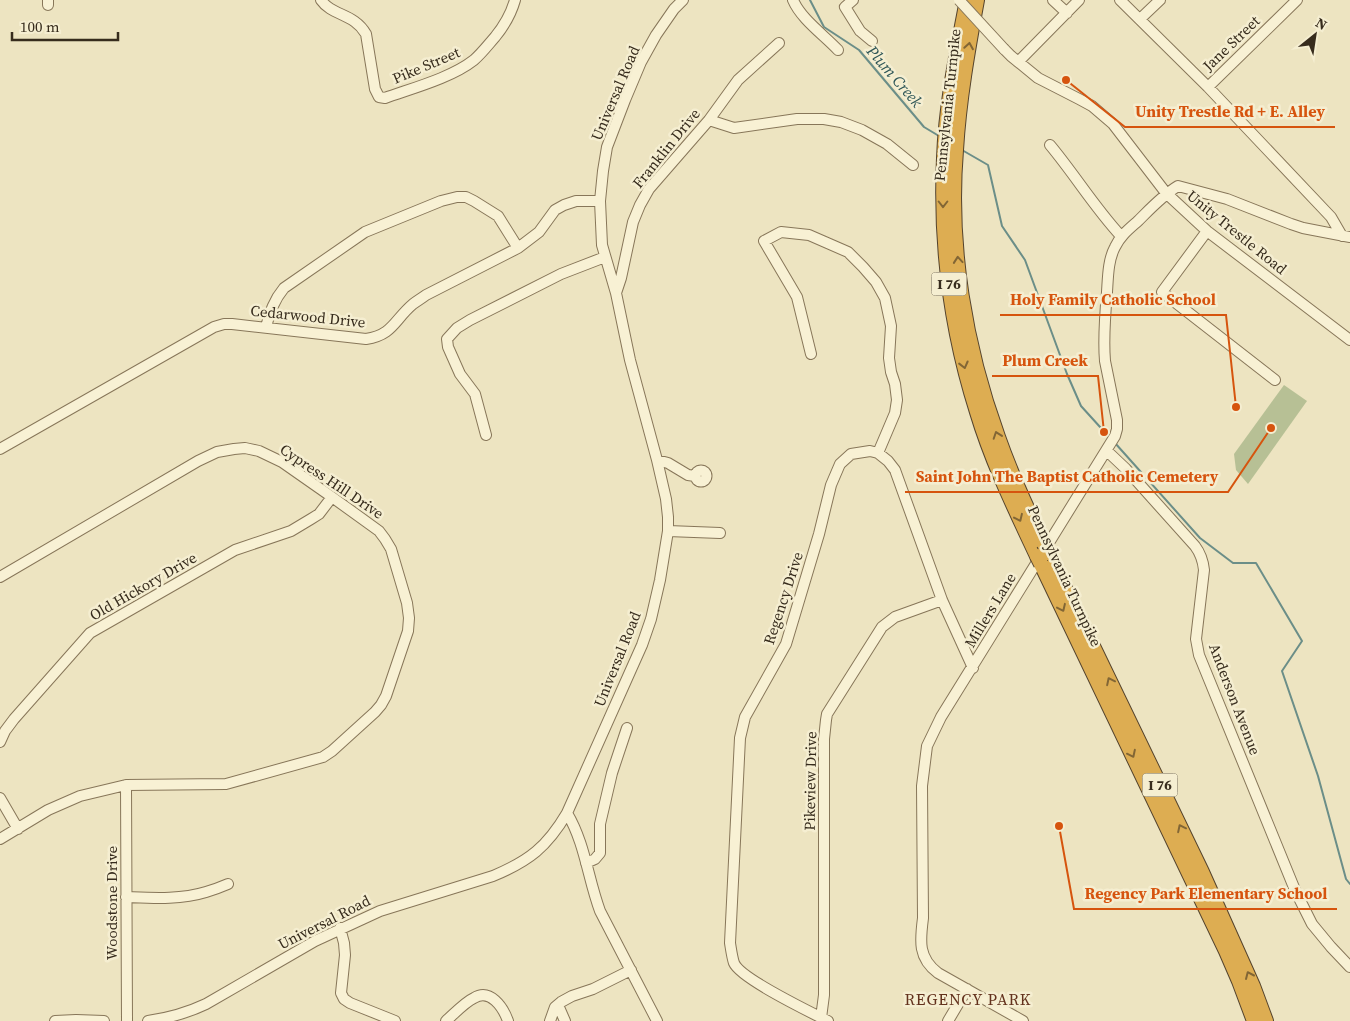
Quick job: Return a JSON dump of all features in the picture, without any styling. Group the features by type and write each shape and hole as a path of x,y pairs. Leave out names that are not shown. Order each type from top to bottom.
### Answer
{"highway":[{"name":"Pennsylvania Turnpike","path":"967,0 953,74 945,137 943,208 946,265 955,324 960,352 977,414 995,466 1043,554 1206,881 1253,986 1266,1021"},
{"name":"Pennsylvania Turnpike","path":"977,0 962,92 956,150 955,217 959,274 973,356 997,435 1043,554 1222,943 1254,1021"}],"street":[{"name":"Pike Street","path":"321,0 328,7 361,26 366,34 375,89 379,97 385,98 433,81 474,60 500,30 508,18 515,0"},
{"name":"Universal Road","path":"148,1021 188,1013 315,941 380,911 493,876 513,867 538,851 558,829 568,813 642,645 651,619 660,580 668,531 666,499 657,460 630,360 616,293 602,245 600,201 607,147 625,100 656,36 674,9 683,0"},
{"path":"793,0 811,25 838,50"},
{"path":"853,0 845,7 860,31 872,41"},
{"name":"Unity Trestle Road","path":"959,0 1018,62 1038,78 1080,98 1112,124 1166,193 1208,231 1350,340"},
{"path":"1053,0 1067,13"},
{"path":"1018,62 1079,0"},
{"path":"1120,0 1208,87 1331,217 1346,236"},
{"path":"1140,19 1160,0"},
{"name":"Jane Street","path":"1208,87 1297,0"},
{"name":"Franklin Drive","path":"616,293 633,222 649,189 709,120 738,80 779,43"},
{"path":"709,120 734,128 797,119 824,119 841,122 862,130 887,144 913,165"},
{"path":"1050,145 1121,236"},
{"path":"1111,444 1117,429 1117,420 1105,361 1105,318 1110,261 1121,236 1166,193 1178,186 1186,187 1227,199 1303,228 1346,236"},
{"path":"266,327 276,297 284,288 365,232 440,201 457,197 466,197 474,201 498,216 518,248"},
{"name":"Cedarwood Drive","path":"0,449 214,327 224,324 366,339 381,336 413,304 426,295 518,248 540,232 555,210 576,201 600,201"},
{"path":"1208,231 1162,292 1275,380"},
{"path":"811,354 797,297 764,241 781,232 809,235 848,252 876,282 884,298 891,326 890,372 895,384 897,400 895,413 878,454 888,461 895,470 942,600 973,668"},
{"path":"486,434 475,394 460,374 448,347 447,340 457,328 470,320 561,274 605,257"},
{"name":"Millers Lane","path":"1023,1021 938,973 930,966 924,956 921,947 923,918 922,786 927,746 941,718 1111,444"},
{"name":"Anderson Avenue","path":"1111,444 1132,476 1200,554 1204,570 1196,639 1199,656 1295,890 1312,924 1350,967"},
{"name":"Cypress Hill Drive","path":"0,577 198,462 217,452 245,448 260,451 282,462 379,531 391,549 407,603 409,618 408,631 386,696 381,705 332,751 322,757 226,784 126,785 80,796 48,810 0,839"},
{"name":"Regency Drive","path":"824,1019 767,989 734,964 730,943 740,738 746,717 786,644 819,534 831,485 840,464 851,454 870,451 878,454"},
{"path":"657,460 668,463 688,475 695,476"},
{"name":"Old Hickory Drive","path":"0,742 14,719 90,633 235,550 291,531 318,514 332,497"},
{"path":"668,531 720,532"},
{"name":"Pikeview Drive","path":"824,1019 824,739 827,714 882,627 895,617 942,600"},
{"path":"586,863 595,859 600,853 600,824 612,773 627,728"},
{"name":"Woodstone Drive","path":"126,785 127,1021"},
{"path":"0,798 18,829"},
{"path":"568,813 574,825 600,911 657,1021"},
{"path":"126,897 170,898 188,896 228,884"},
{"path":"340,928 345,955 341,993 344,999 395,1021"},
{"path":"550,1021 555,1007 572,996 593,989 631,970"},
{"path":"948,1021 967,988"},
{"path":"446,1021 475,997 489,996 495,999 508,1021"},
{"path":"558,1005 565,1021"},
{"path":"55,1021 104,1021"}],"green space":[{"path":"1284,385 1307,401 1248,484 1236,470 1234,454"}],"waterway":[{"name":"Plum Creek","path":"810,0 824,27 859,50 924,127 939,136"},
{"name":"Plum Creek","path":"962,150 988,165 1002,226 1025,260 1067,374 1081,406 1110,438"},
{"name":"Plum Creek","path":"1115,443 1200,538 1233,563 1256,563 1302,641 1282,671 1318,776 1346,879 1350,884"}],"place":[{"name":"Unity Trestle Rd + E. Alley","path":"1066,80"},
{"name":"Holy Family Catholic School","path":"1236,407"},
{"name":"Saint John The Baptist Catholic Cemetery","path":"1271,428"},
{"name":"Plum Creek","path":"1104,432"},
{"name":"Regency Park Elementary School","path":"1059,826"}],"district":[{"name":"REGENCY PARK","path":"968,999"}]}
